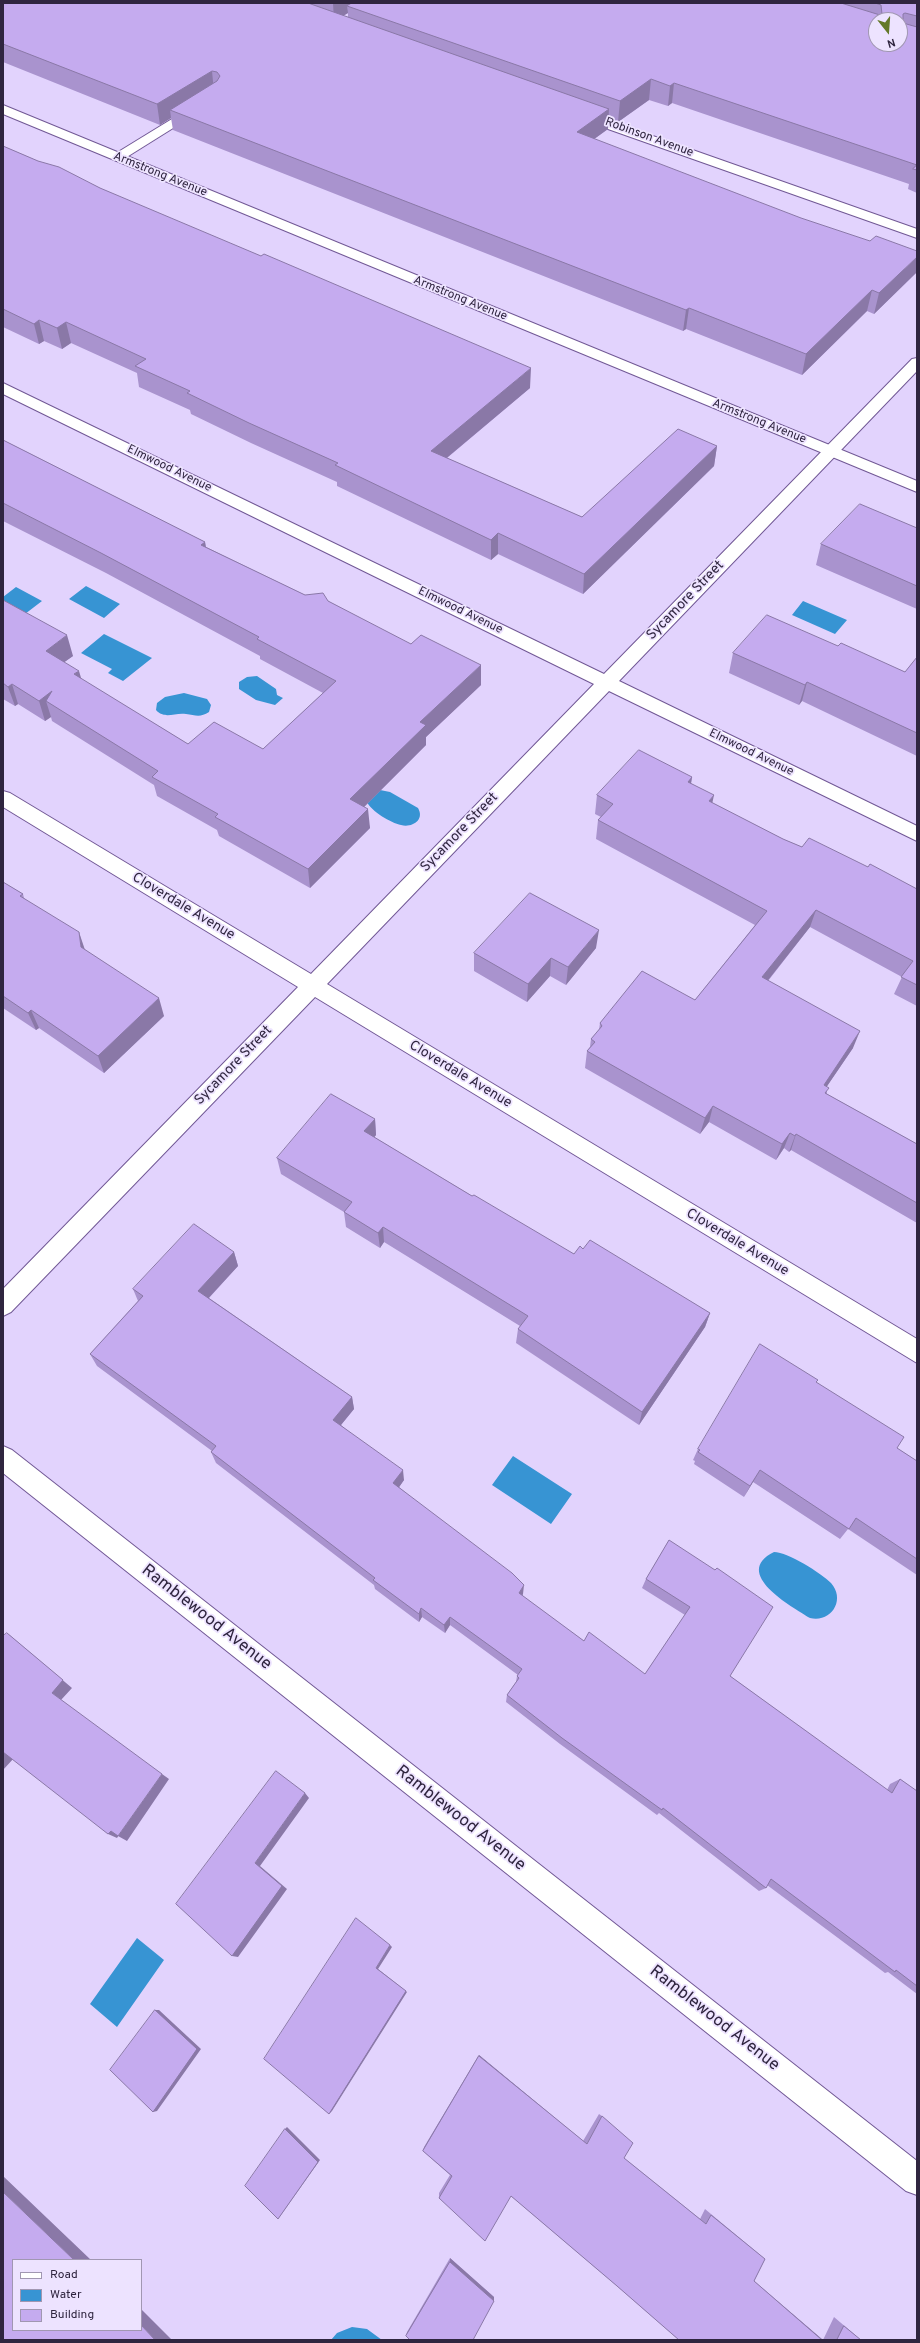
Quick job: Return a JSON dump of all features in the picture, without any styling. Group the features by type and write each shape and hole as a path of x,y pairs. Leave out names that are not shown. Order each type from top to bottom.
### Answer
{"street":[{"path":"117,157 208,101"},
{"name":"Armstrong Avenue","path":"3,109 917,487"},
{"name":"Robinson Avenue","path":"567,109 917,234"},
{"name":"Sycamore Street","path":"3,1305 917,362"},
{"name":"Elmwood Avenue","path":"3,388 917,834"},
{"name":"Cloverdale Avenue","path":"3,798 917,1352"},
{"name":"Ramblewood Avenue","path":"3,1458 917,2180"}],"water":[{"path":"86,586 120,604 104,618 69,599"},
{"path":"16,587 42,601 25,614 3,603 3,597"},
{"path":"803,601 847,620 835,634 792,615"},
{"path":"104,634 152,658 123,681 108,673 112,669 81,653"},
{"path":"257,676 276,689 277,695 283,698 275,705 256,700 239,689 239,682 247,677"},
{"path":"184,693 207,699 211,705 209,712 200,716 182,714 163,715 156,710 157,703 165,697"},
{"path":"380,790 390,792 418,808 420,812 419,819 413,824 405,826 397,824 377,813 367,802"},
{"path":"513,1456 572,1494 551,1524 492,1485"},
{"path":"774,1552 796,1559 820,1574 831,1583 837,1596 834,1609 830,1614 818,1619 810,1618 779,1598 769,1589 762,1579 759,1570 762,1560"},
{"path":"137,1938 164,1960 117,2027 90,2004"},
{"path":"352,2327 367,2329 382,2340 331,2340 337,2333"}],"building":[{"path":"3,3 308,3 609,109 577,132 801,218 870,241 876,236 917,251 917,257 879,293 872,290 806,354 689,308 686,310 170,110 217,81 220,76 217,72 212,71 157,104 3,44"},
{"path":"352,3 841,3 870,12 868,12 868,52 908,52 908,24 917,27 917,165 674,83 670,86 651,79 620,101 347,6"},
{"path":"875,3 917,3 917,16 908,14 908,12 882,12 881,5"},
{"path":"3,146 38,161 59,167 100,188 261,256 264,254 531,368 431,451 582,517 678,429 717,446 584,574 498,533 491,540 335,465 338,463 249,423 187,393 190,391 135,366 146,359 66,322 57,328 39,320 34,324 3,309"},
{"path":"3,440 205,542 201,545 305,595 323,593 328,601 411,644 421,635 481,665 420,722 426,725 350,799 368,809 308,869 215,817 218,814 152,777 158,771 46,701 52,691 39,701 12,684 8,687 3,683 3,600 67,635 46,651 79,671 74,674 188,744 214,722 263,749 336,681 257,639 259,637 3,503"},
{"path":"860,504 917,528 917,586 821,544"},
{"path":"767,615 838,646 841,643 905,672 917,657 917,733 807,682 805,685 733,653"},
{"path":"639,750 692,777 688,782 714,795 709,801 783,839 802,847 809,838 868,867 870,864 917,889 917,985 901,977 913,961 816,910 762,977 860,1031 824,1085 829,1088 825,1093 917,1144 917,1203 796,1134 795,1136 790,1133 782,1144 713,1106 705,1118 587,1051 595,1042 591,1039 602,1026 600,1023 642,971 695,1000 767,911 598,820 613,804 597,795"},
{"path":"3,882 23,894 20,896 79,932 81,947 159,998 98,1056 31,1010 28,1013 3,996"},
{"path":"530,893 599,930 568,967 551,958 528,984 474,953"},
{"path":"331,1094 375,1119 364,1131 472,1196 474,1195 574,1254 580,1246 583,1249 590,1240 710,1313 642,1412 518,1329 528,1316 383,1227 378,1233 344,1212 352,1202 277,1158"},
{"path":"194,1224 234,1252 198,1291 352,1397 333,1420 403,1470 393,1483 512,1573 524,1585 519,1593 584,1641 589,1632 645,1674 690,1607 646,1579 669,1540 715,1570 717,1568 773,1607 730,1676 892,1793 900,1779 917,1791 917,1986 896,1970 895,1972 771,1879 766,1888 663,1808 662,1810 562,1738 507,1695 519,1678 517,1676 522,1669 450,1617 444,1625 421,1608 419,1614 373,1580 375,1578 211,1452 216,1446 90,1354 143,1296 133,1289"},
{"path":"760,1344 818,1380 816,1382 904,1437 897,1448 917,1461 917,1559 856,1518 849,1529 760,1470 750,1486 698,1452 700,1450 698,1449"},
{"path":"7,1633 63,1680 52,1693 162,1774 118,1836 111,1831 108,1834 3,1752 3,1636"},
{"path":"276,1771 305,1793 255,1863 282,1886 232,1956 176,1904"},
{"path":"356,1918 390,1945 376,1968 406,1991 329,2114 264,2059"},
{"path":"155,2010 197,2049 153,2112 110,2070"},
{"path":"479,2056 587,2144 602,2116 633,2143 624,2158 706,2224 711,2215 765,2259 754,2281 822,2340 679,2340 511,2196 485,2241 439,2198 452,2176 423,2151"},
{"path":"285,2129 318,2162 278,2219 245,2186"},
{"path":"3,2192 73,2259 12,2259 12,2331 142,2331 142,2326 155,2340 3,2340"},
{"path":"450,2262 494,2301 473,2340 410,2340 406,2336"},
{"path":"844,2326 861,2340 837,2340"}]}
